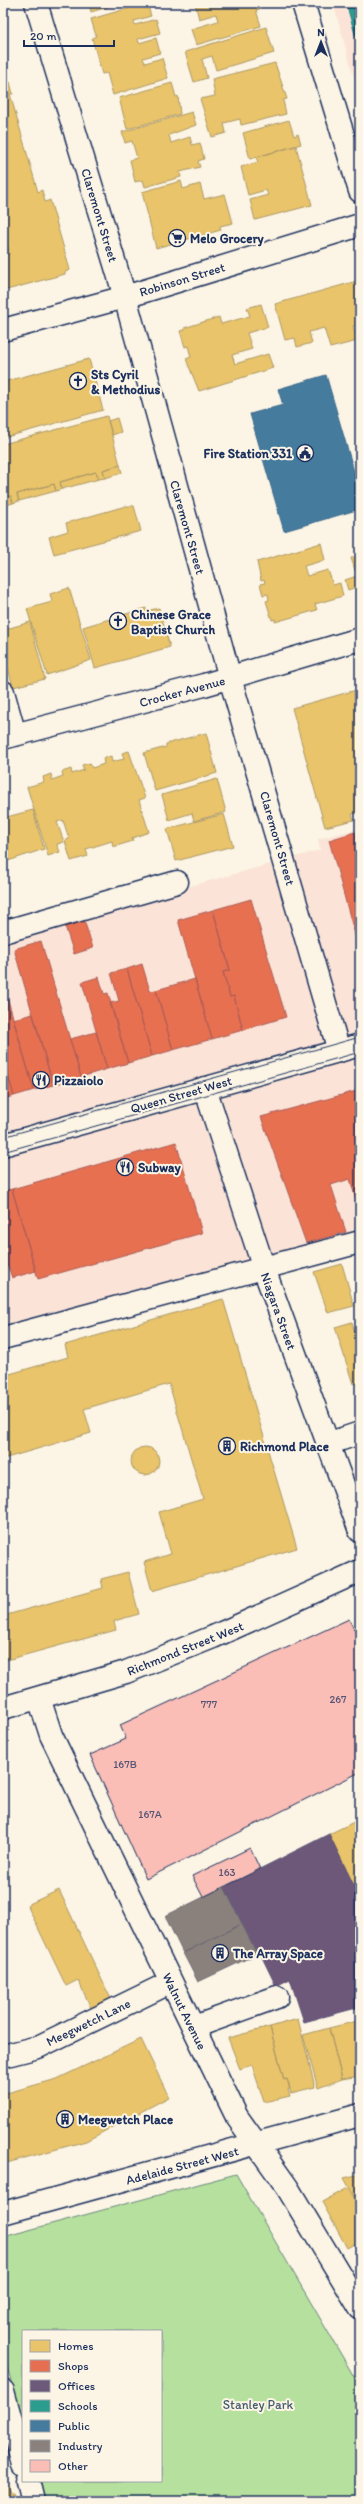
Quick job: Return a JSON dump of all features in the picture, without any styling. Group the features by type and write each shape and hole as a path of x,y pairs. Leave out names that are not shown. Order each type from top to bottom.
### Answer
{"street":[{"name":"Claremont Street","path":"36,3 125,297 230,678 339,1051"},
{"path":"303,3 360,192"},
{"name":"Robinson Street","path":"3,330 125,297 360,225"},
{"name":"Crocker Avenue","path":"9,736 230,678 360,640"},
{"path":"3,692 9,736"},
{"path":"3,932 177,882"},
{"name":"Queen Street West","path":"3,1145 360,1045"},
{"name":"Niagara Street","path":"205,1088 264,1269 360,1531"},
{"path":"3,1338 360,1242"},
{"path":"327,1444 360,1433"},
{"name":"Richmond Street West","path":"3,1708 126,1672 213,1637 360,1571"},
{"name":"Walnut Avenue","path":"39,1698 50,1735 237,2117 287,2186 359,2304"},
{"name":"Meegwetch Lane","path":"3,2056 38,2047 171,1982"},
{"path":"194,2027 277,1996"},
{"name":"Adelaide Street West","path":"3,2213 360,2115"},
{"path":"3,2391 22,2460"},
{"path":"28,2482 33,2501"}],"shaded area":[{"path":"333,3 360,3 360,99"},
{"path":"360,828 360,1247 3,1350 3,938 320,850 318,839"}],"green space":[{"name":"Stanley Park","path":"236,2174 360,2387 360,2501 45,2501 40,2482 162,2482 162,2330 22,2330 22,2420 3,2353 3,2237"}],"building: Homes":[{"path":"89,3 121,3 91,12"},
{"path":"147,3 151,16 134,21 135,25 156,19 160,33 138,39 139,43 156,38 160,53 143,58 145,63 162,58 168,78 113,95 107,73 102,74 92,38 96,36 91,19"},
{"path":"195,3 258,3 260,9 256,10 261,26 196,45 191,29 218,21 216,14 199,19"},
{"path":"266,27 274,53 216,70 212,56 202,59 207,78 194,82 185,52"},
{"path":"275,63 287,99 283,100 286,114 241,125 240,119 224,123 226,133 212,137 200,99 215,96 212,79"},
{"path":"3,74 6,83 10,82 13,94 10,94 38,192 42,190 45,202 50,200 70,270 65,272 65,274 3,291 3,256 9,254 8,247 3,249"},
{"path":"172,83 176,97 178,96 180,114 127,129 119,98"},
{"path":"192,112 196,125 169,135 171,143 190,137 192,145 200,143 204,159 198,161 200,167 180,172 181,177 145,187 143,180 135,182 130,160 137,158 132,141 125,143 122,132"},
{"path":"289,120 294,136 298,134 301,144 250,159 243,133"},
{"path":"296,146 312,205 255,220 250,200 268,195 266,190 248,195 241,167 258,162 256,157"},
{"path":"181,181 183,189 200,184 204,199 225,194 233,223 220,226 221,230 156,248 142,192"},
{"path":"357,281 360,292 360,325 353,326 357,341 330,348 324,328 309,332 312,343 297,347 295,338 285,340 275,304"},
{"path":"261,304 268,327 247,333 252,349 232,355 235,364 268,354 273,368 199,391 186,359 191,357 188,346 185,347 180,331 185,330 184,328 219,317 221,324 250,316 247,308"},
{"path":"89,359 103,410 3,438 3,382"},
{"path":"107,416 120,465 103,470 105,478 99,479 96,472 60,482 62,489 56,491 54,484 17,494 19,501 13,503 11,496 3,498 3,444"},
{"path":"117,418 121,432 112,435 108,421"},
{"path":"120,465 122,473 105,478 103,470"},
{"path":"96,472 99,479 62,489 60,482"},
{"path":"54,484 56,491 19,501 17,494"},
{"path":"11,496 13,503 3,506 3,498"},
{"path":"126,506 134,506 141,531 54,554 49,537 68,531 66,523"},
{"path":"321,543 325,560 304,566 307,576 328,570 333,585 340,583 343,596 315,604 317,610 275,622 275,619 272,620 266,601 269,600 268,594 263,595 260,584 265,583 264,580 261,581 257,562"},
{"path":"360,556 360,588 359,586 348,590 345,580 357,576 351,558"},
{"path":"69,588 91,660 47,675 27,609 52,602 50,594"},
{"path":"146,608 146,611 159,608 170,647 95,668 83,627"},
{"path":"30,622 45,679 13,687 3,649 3,630"},
{"path":"360,689 360,818 359,813 352,814 354,820 325,827 292,708"},
{"path":"206,733 217,773 155,791 144,753 166,747 166,744"},
{"path":"129,751 145,798 139,800 149,832 132,838 133,841 113,847 112,841 86,849 88,856 71,861 65,841 69,839 63,820 57,822 64,842 57,844 60,852 48,856 27,787 44,782 43,777 51,774 52,780 63,776 62,772 71,769 72,774 84,770 82,765 90,763 92,768 104,764 103,759 111,756 112,762 124,759 122,753"},
{"path":"217,779 226,812 194,821 192,813 169,820 162,795"},
{"path":"33,810 44,849 5,862 3,854 3,818"},
{"path":"224,814 233,846 176,861 167,829"},
{"path":"342,1264 354,1306 328,1313 314,1272"},
{"name":"Richmond Place","path":"223,1299 297,1548 152,1591 144,1562 171,1554 159,1512 203,1499 169,1384 84,1409 91,1433 3,1459 3,1376 68,1357 65,1345"},
{"path":"352,1322 357,1341 360,1340 360,1389 358,1382 353,1384 335,1327"},
{"path":"145,1447 155,1451 159,1461 155,1471 145,1475 135,1471 131,1461 135,1451"},
{"path":"128,1572 139,1614 114,1621 116,1630 3,1661 3,1616 103,1588 101,1579"},
{"path":"360,1819 360,1898 329,1834"},
{"path":"59,1890 111,1999 91,2008 78,1980 66,1986 27,1905"},
{"path":"298,2019 315,2087 291,2093 287,2079 284,2080 270,2027"},
{"path":"357,2021 360,2031 360,2076 342,2079 329,2028"},
{"path":"270,2027 284,2080 287,2079 290,2089 288,2089 290,2096 264,2102 252,2065 240,2069 228,2038"},
{"path":"329,2028 342,2079 318,2088 303,2035"},
{"name":"Meegwetch Place","path":"141,2039 169,2097 86,2141 3,2164 3,2094 57,2079"},
{"path":"360,2174 360,2207 344,2178"},
{"path":"348,2188 360,2210 360,2241 347,2248 322,2202"},
{"path":"360,2254 360,2266 355,2257"},
{"path":"3,2473 10,2493 13,2493 15,2501 3,2501"}],"building: Shops":[{"path":"355,832 360,849 360,954 329,840"},
{"path":"251,899 286,1017 243,1030 234,996 230,997 223,972 230,970 213,910"},
{"path":"213,910 230,970 223,972 230,997 234,996 243,1030 212,1039 178,920"},
{"path":"84,920 93,948 74,954 65,926"},
{"path":"41,941 81,1077 53,1085 14,949"},
{"path":"142,964 150,991 156,990 173,1050 152,1056 127,969"},
{"path":"127,969 152,1056 128,1063 110,1003 119,1001 111,973"},
{"path":"99,977 104,994 108,993 128,1063 107,1069 82,982"},
{"path":"195,979 212,1039 173,1050 156,990"},
{"path":"8,1000 34,1090 14,1096 3,1058 3,1001"},
{"path":"33,1014 53,1085 34,1090 13,1019"},
{"path":"96,1032 107,1069 81,1077 70,1039"},
{"path":"3,1058 14,1096 3,1099"},
{"path":"360,1090 360,1214 350,1179 331,1185 346,1232 306,1243 261,1117"},
{"path":"176,1142 202,1233 38,1279 12,1189"},
{"path":"12,1189 36,1271 12,1278 8,1266 3,1267 3,1191"}],"building: Offices":[{"path":"329,1834 360,1898 360,2007 304,2022 290,1979 276,1986 260,1953 257,1954 224,1887"}],"building: Schools":[{"path":"346,3 360,3 360,51"}],"building: Public":[{"name":"Fire Station 331","path":"326,375 360,492 360,509 284,531 250,414 283,405 278,389"}],"building: Industry":[{"path":"224,1887 242,1924 183,1953 165,1916"},
{"name":"The Array Space","path":"242,1924 257,1954 198,1982 183,1953"}],"building: Other":[{"path":"349,1619 360,1642 360,1772 146,1879 90,1755 126,1739 120,1725"},
{"path":"250,1848 260,1869 203,1897 192,1876"}],"tram line":[{"path":"3,1137 360,1037"},
{"path":"3,1152 360,1052"}],"place":[{"name":"Melo Grocery","path":"177,238"},
{"name":"Sts Cyril & Methodius","path":"78,381"},
{"name":"Fire Station 331","path":"305,453"},
{"name":"Chinese Grace Baptist Church","path":"118,621"},
{"name":"Pizzaiolo","path":"41,1080"},
{"name":"Subway","path":"125,1167"},
{"name":"Richmond Place","path":"227,1446"},
{"name":"The Array Space","path":"220,1953"},
{"name":"Meegwetch Place","path":"65,2119"}]}
